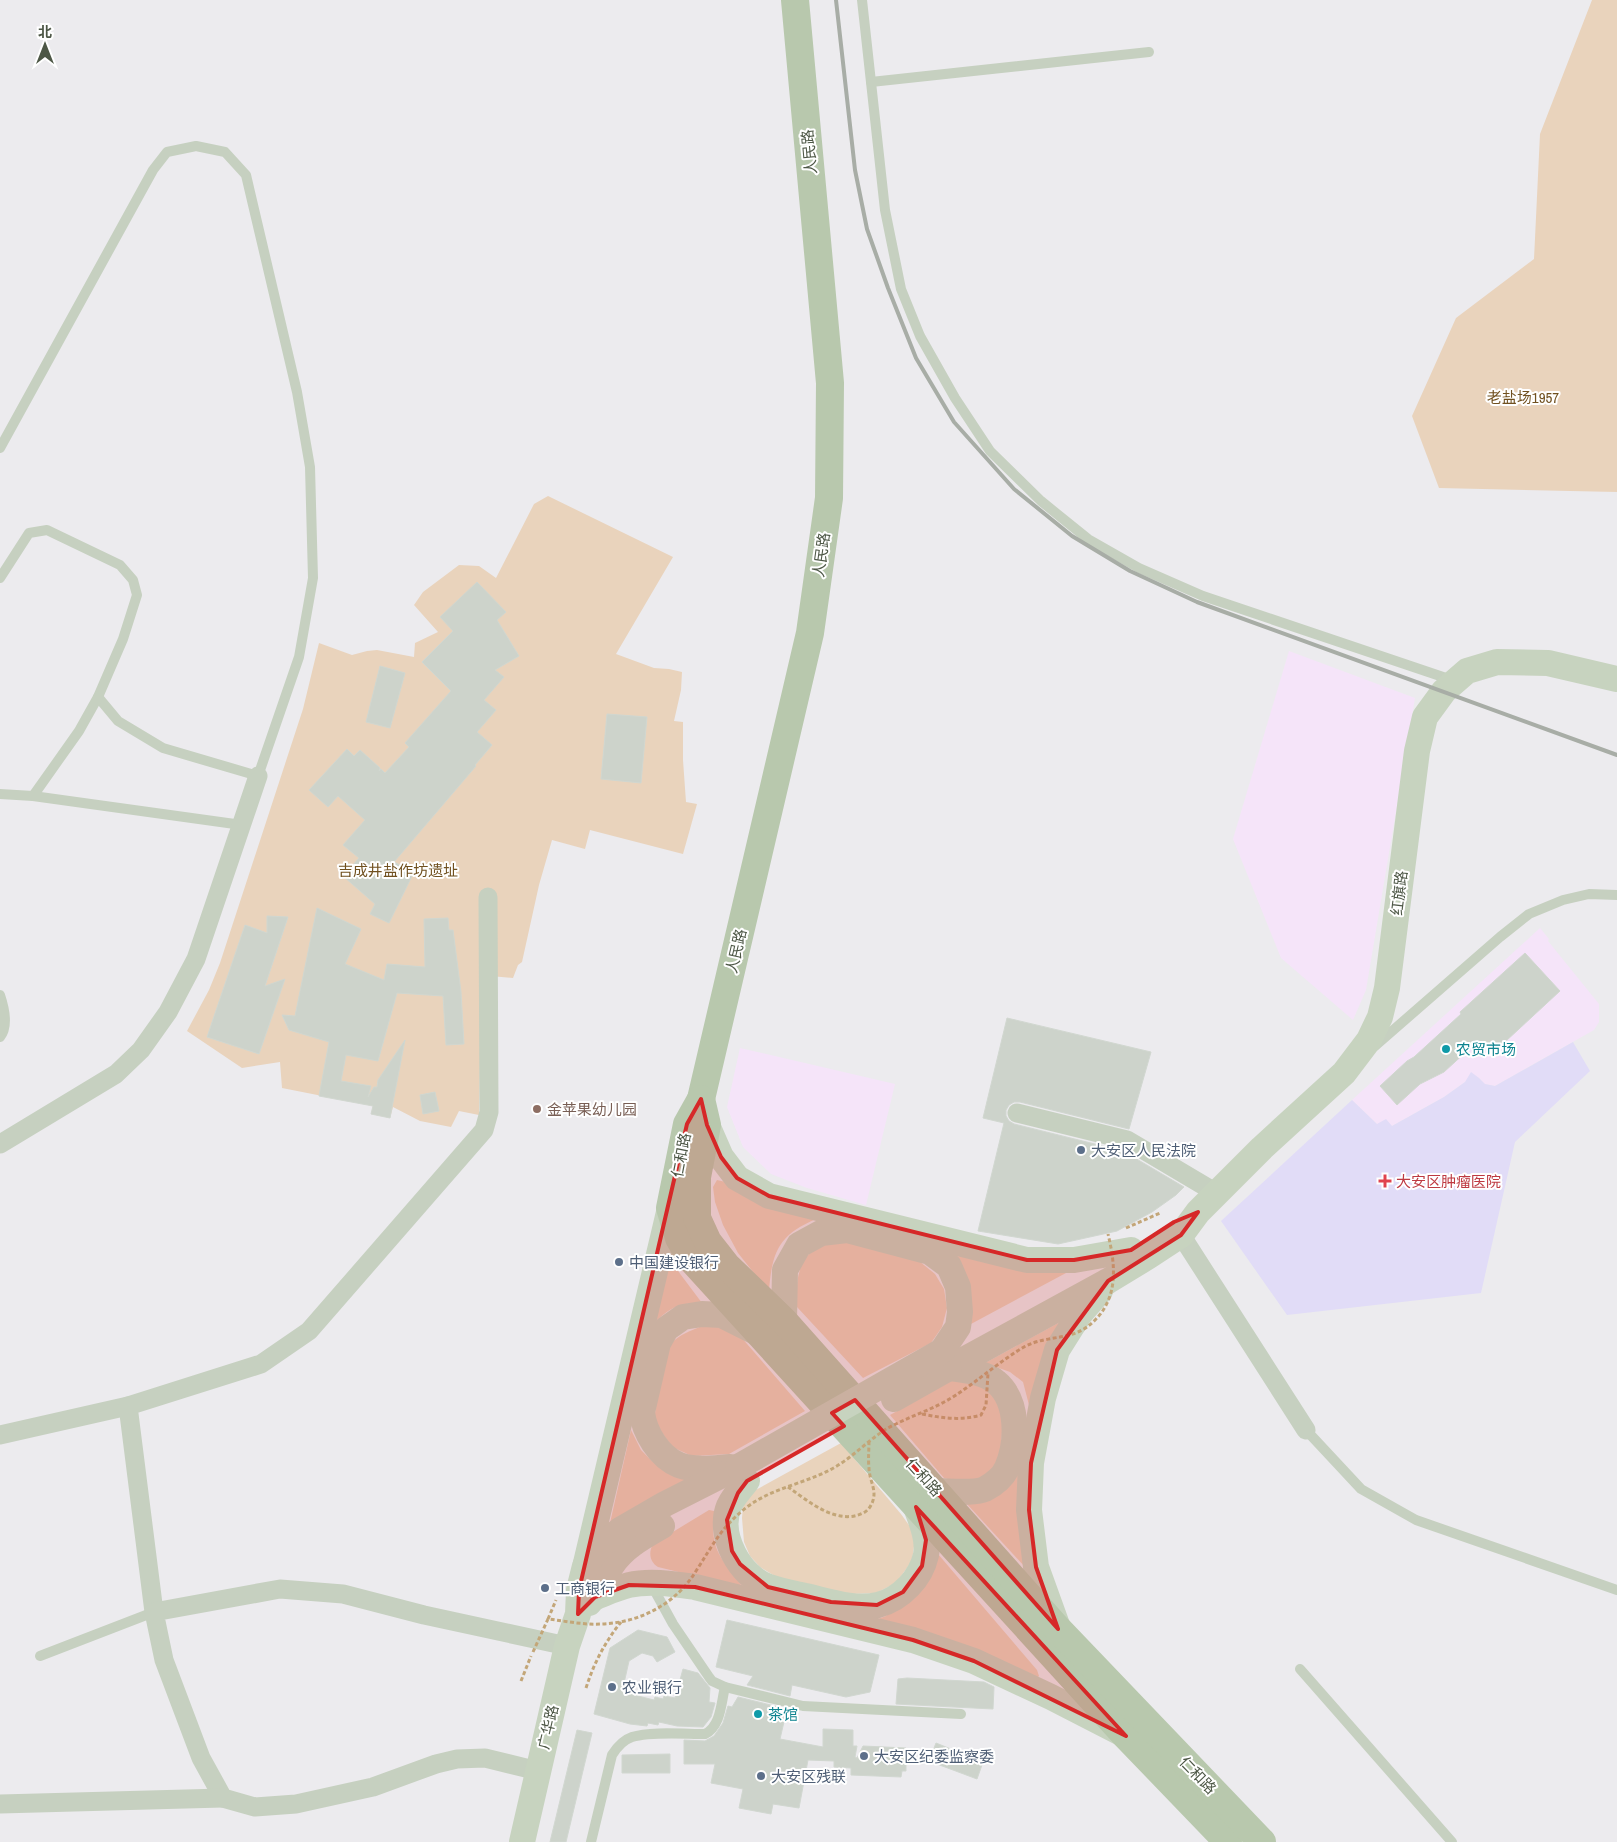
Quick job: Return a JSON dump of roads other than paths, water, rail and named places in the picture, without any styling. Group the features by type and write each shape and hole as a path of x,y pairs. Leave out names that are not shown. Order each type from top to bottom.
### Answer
{"main road":[{"name":"人民路","path":"704,1112 810,633 828,498 830,384 795,0"},
{"name":"红旗路","path":"1198,1212 1262,1148 1344,1073 1368,1040 1380,1017 1387,988 1417,751 1425,717 1444,691 1467,671 1497,662 1548,663 1617,679"},
{"name":"仁和路","path":"704,1112 687,1124 670,1208 679,1238 691,1259 773,1328"},
{"name":"仁和路","path":"704,1112 697,1177 697,1218 708,1242 773,1328 926,1499 1126,1736 1228,1842"},
{"path":"704,1112 721,1157 737,1178 768,1196 1027,1260 1074,1260 1123,1237 1174,1222 1198,1212"},
{"path":"586,1605 578,1590 670,1208"},
{"path":"586,1605 613,1563 632,1544 675,1519 743,1474 946,1359 1108,1280 1149,1256 1181,1235 1198,1212"},
{"path":"743,1474 678,1465 662,1453 651,1440 643,1423 642,1412 658,1343 666,1329 683,1317 702,1314 722,1315 773,1328 785,1270 799,1245 820,1233 847,1230 930,1252 948,1266 958,1287 960,1312 958,1327 946,1359"},
{"path":"946,1359 1123,1237"},
{"path":"1058,1629 1036,1567 1029,1510 1031,1463 1043,1398 1058,1350 1079,1316 1108,1280"},
{"path":"743,1474 729,1506 727,1520 728,1535 732,1551 751,1577 768,1587 831,1602 856,1606 877,1605 892,1600 914,1581 926,1554 926,1499 983,1490 997,1481 1006,1469 1012,1452 1013,1411 1007,1395 996,1381 946,1359"},
{"path":"585,1566 599,1547 620,1530 665,1504 743,1474"},
{"name":"仁和路","path":"926,1499 1058,1629 1262,1842"},
{"path":"586,1605 629,1585 650,1583 695,1587 913,1640 974,1661 1051,1697 1126,1736"},
{"name":"广华路","path":"522,1842 567,1646 586,1605"}],"street":[{"path":"0,1144 116,1074 142,1050 168,1012 196,959 258,776"},
{"path":"0,1435 128,1406 261,1364 309,1331 484,1130 489,1112 488,897"},
{"path":"1017,1113 1127,1140 1218,1194"},
{"path":"1181,1235 1306,1430"},
{"path":"128,1406 154,1612 164,1660 201,1758 223,1798"},
{"path":"154,1612 280,1589 334,1593 567,1646"},
{"path":"0,1804 223,1798 256,1807 296,1804 373,1788 436,1764 457,1759 485,1758 538,1771"}],"lane":[{"path":"862,0 885,210 901,290 920,336 955,398 990,451 1041,501 1088,538 1139,568 1203,596 1455,682"},
{"path":"871,82 1149,52"},
{"path":"0,448 153,170 167,152 196,146 224,152 246,175 297,392 310,467 313,578 299,657 258,776 163,748 118,721 98,697"},
{"path":"0,578 29,532 47,530 120,566 133,580 137,595 123,638 98,697 80,730 32,796"},
{"path":"0,794 32,796 242,825"},
{"path":"1344,1073 1529,914 1563,900 1589,894 1617,896"},
{"path":"0,995 5,1009 3,1033 0,1037"},
{"path":"1306,1430 1361,1489 1416,1520 1617,1590"},
{"path":"650,1583 673,1624 708,1677 725,1688 803,1706 961,1714"},
{"path":"40,1656 154,1612"},
{"path":"1300,1669 1452,1842"},
{"path":"590,1842 612,1755 616,1748 632,1737 647,1734 704,1734 709,1732 719,1716 725,1688"}],"railway":[{"path":"836,0 855,170 867,229 888,288 916,358 954,422 1014,489 1072,536 1130,571 1197,602 1617,755"}],"place":[{"name":"农贸市场","path":"1446,1049"},
{"name":"金苹果幼儿园","path":"537,1109"},
{"name":"大安区人民法院","path":"1081,1150"},
{"name":"大安区肿瘤医院","path":"1385,1181"},
{"name":"中国建设银行","path":"619,1262"},
{"name":"工商银行","path":"545,1588"},
{"name":"农业银行","path":"612,1687"},
{"name":"茶馆","path":"758,1714"},
{"name":"大安区纪委监察委","path":"864,1756"},
{"name":"大安区残联","path":"761,1776"}],"park label":[{"name":"老盐场1957","path":"1523,397"},
{"name":"吉成井盐作坊遗址","path":"398,870"}]}
